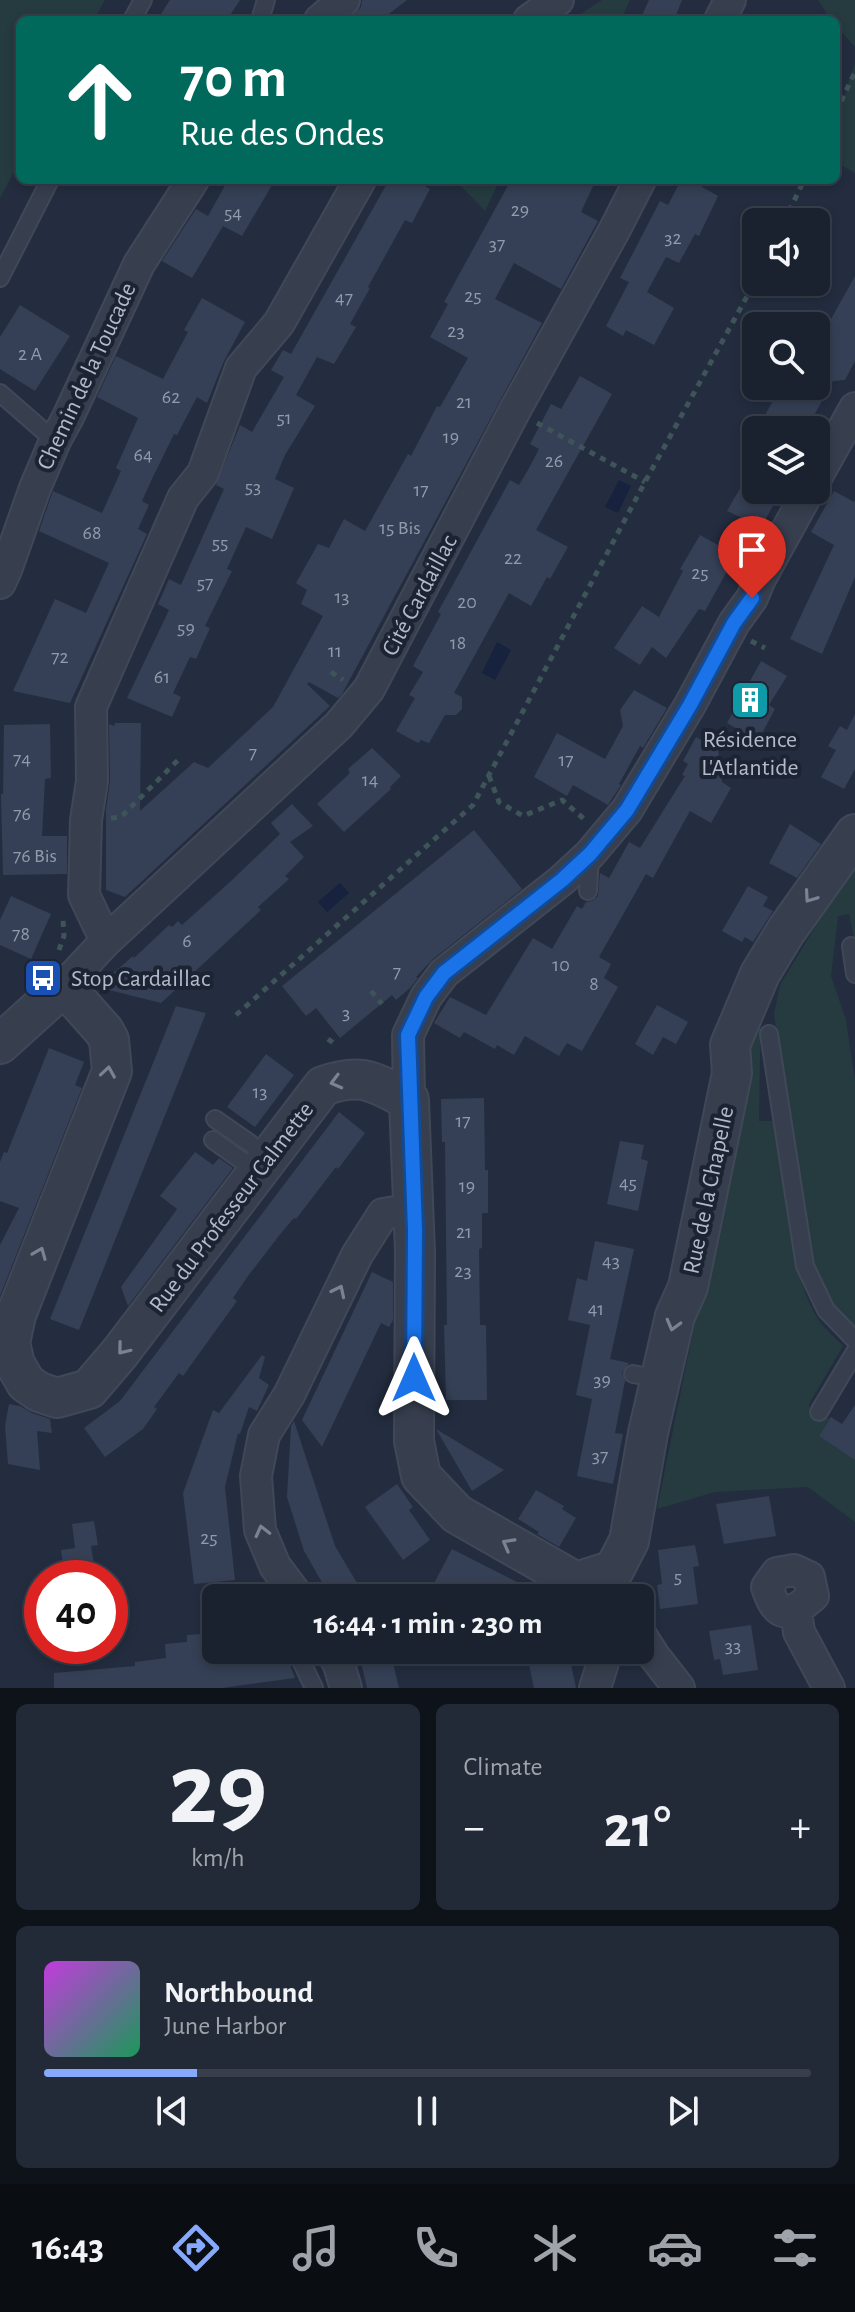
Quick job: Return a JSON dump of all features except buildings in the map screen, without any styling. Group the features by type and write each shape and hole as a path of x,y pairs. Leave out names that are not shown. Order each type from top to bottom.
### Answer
{"street":[{"path":"325,16 344,0"},
{"path":"535,16 558,0"},
{"name":"Chemin de la Toucade","path":"0,583 55,441 139,264 190,184"},
{"path":"106,941 84,895 86,820 92,781 91,707 183,498 203,473 241,368 279,323 358,184"},
{"name":"Cité Cardaillac","path":"0,1044 61,968 106,941 339,725 369,689 638,184"},
{"path":"830,453 855,408"},
{"path":"571,1584 457,1514 421,1476 414,1441 414,1209 408,1035 426,997 444,973 562,880 590,854 627,810 690,705 734,623 752,598 801,504"},
{"name":"Rue de la Chapelle","path":"617,1584 629,1541 647,1377 688,1287 732,1073 730,1045 760,974 786,931 855,834"},
{"name":"Rue du Professeur Calmette","path":"61,968 109,1040 112,1071 16,1315 10,1343 15,1364 26,1383 39,1392 57,1398 89,1389 185,1270 323,1086 344,1079 366,1079 409,1100"},
{"path":"288,1584 275,1566 260,1530 256,1476 264,1435 289,1395 357,1255 383,1214 414,1209"},
{"path":"796,1611 799,1632 829,1688"},
{"path":"654,1656 679,1688"},
{"path":"338,1664 346,1688"},
{"path":"595,1688 603,1664"}],"lane":[{"path":"0,278 48,184"},
{"path":"0,393 55,441"},
{"path":"588,891 590,854"},
{"path":"851,946 855,974"},
{"path":"769,1034 805,1266 826,1310 855,1340"},
{"path":"215,1119 251,1144"},
{"path":"213,1140 241,1160"},
{"path":"819,1412 855,1352"},
{"path":"303,1664 314,1688"}],"path":[{"path":"840,104 855,72"},
{"path":"791,208 802,184"},
{"path":"236,1015 473,805 748,296"},
{"path":"541,425 645,482"},
{"path":"751,641 765,648"},
{"path":"86,820 121,817 180,758"},
{"path":"489,776 499,802 523,816 562,800 584,818"},
{"path":"61,968 63,919"},
{"path":"371,991 382,1004"},
{"path":"328,1039 336,1045"}],"green space":[{"path":"0,0 105,0 96,16 16,16 16,168 0,198"},
{"path":"602,0 630,0 623,16 578,16"},
{"path":"818,0 855,0 855,47 840,30 840,16 828,16"},
{"path":"855,63 855,173 840,164 840,109"},
{"path":"459,184 498,184 485,211"},
{"path":"855,867 855,945 849,914 838,916 831,976 846,1020 855,1081 855,1334 834,1312 811,1259 774,1014 780,985 838,889"},
{"path":"761,996 759,1121 777,1121 788,1220 798,1270 818,1318 843,1346 809,1404 810,1416 817,1422 831,1417 819,1436 848,1455 855,1445 855,1522 808,1487 715,1492 657,1509"}],"water":[{"path":"619,480 631,486 618,513 605,507"},
{"path":"497,642 511,650 495,680 482,673"},
{"path":"340,883 349,893 327,912 318,902"}],"place":[{"name":"Résidence L'Atlantide","path":"750,700"},
{"name":"Stop Cardaillac","path":"43,978"}],"route":[{"path":"414,1378 415,1230 408,1035 426,997 444,973 562,880 590,854 627,810 690,705 734,623 752,598"}]}
